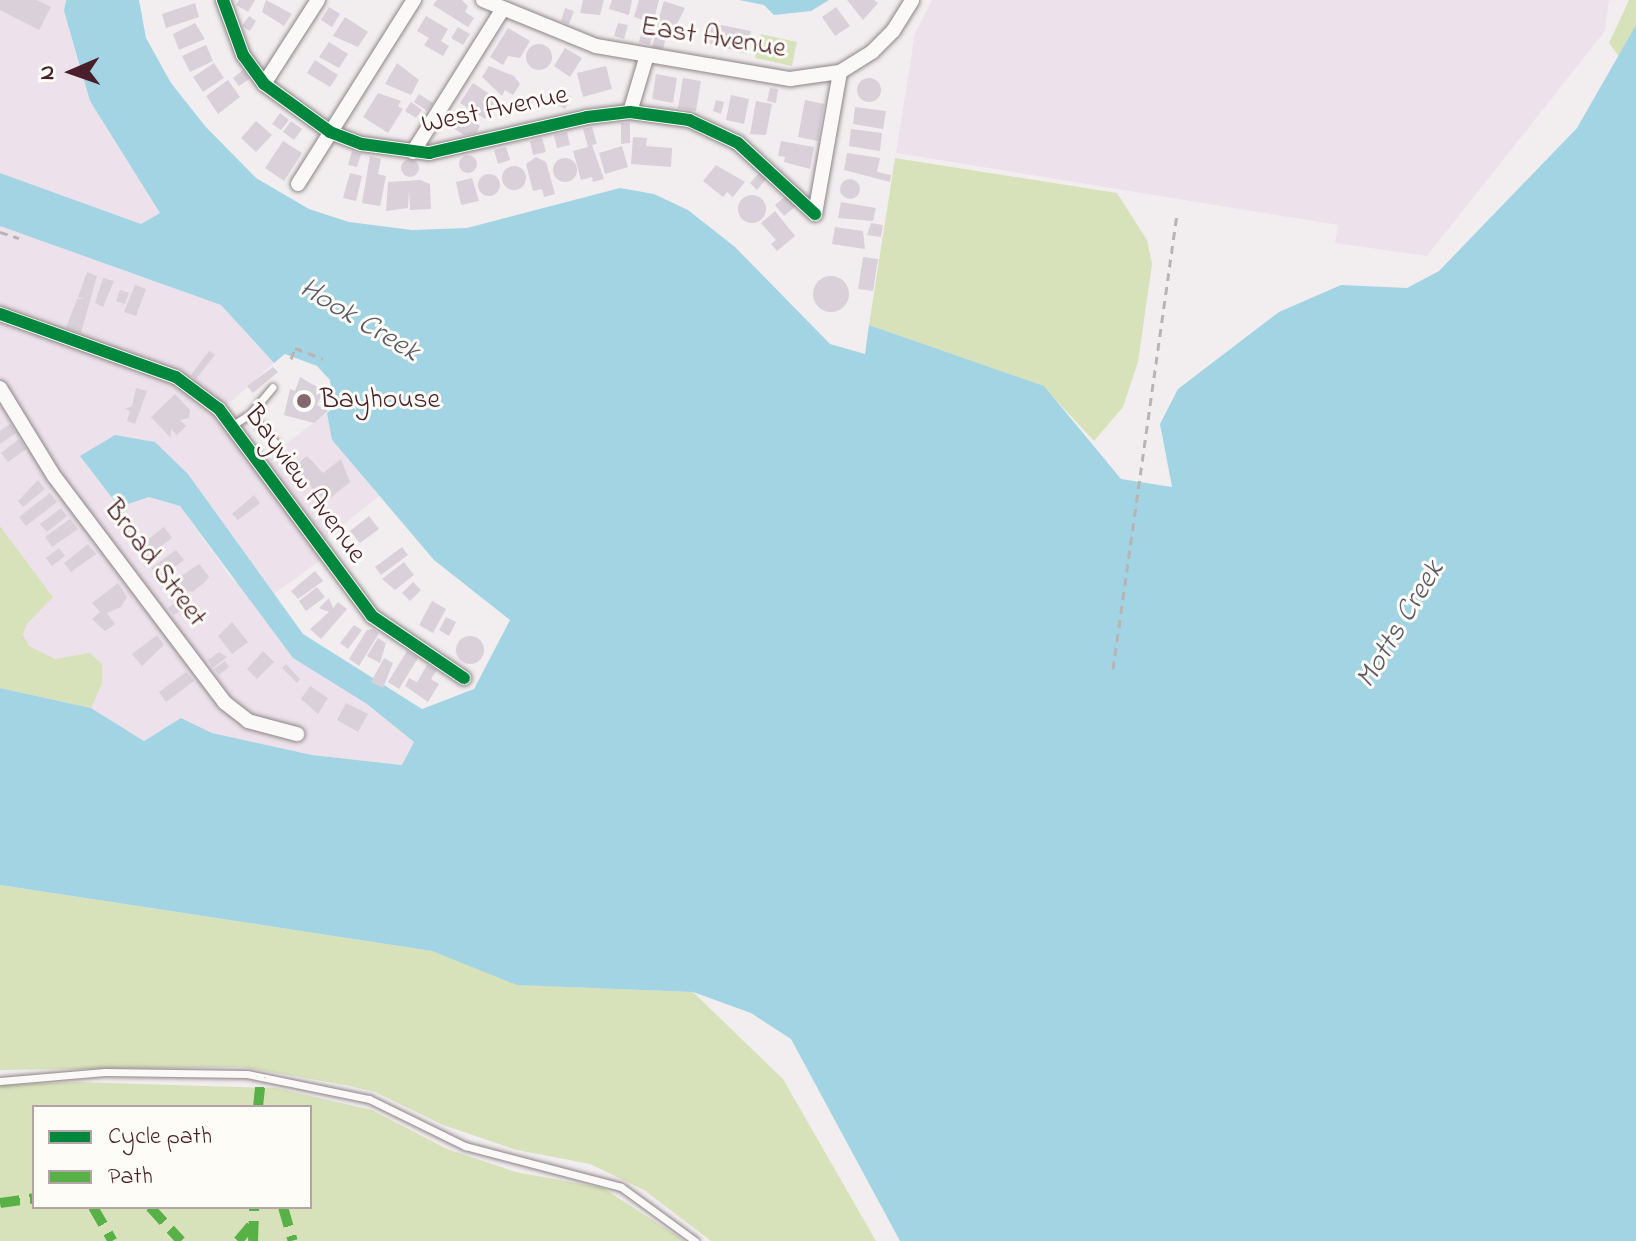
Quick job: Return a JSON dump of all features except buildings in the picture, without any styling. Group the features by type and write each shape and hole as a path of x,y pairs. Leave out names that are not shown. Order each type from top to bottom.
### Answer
{"street":[{"name":"West Avenue","path":"223,0 243,55 264,84 330,132 362,144 413,152 630,112 689,120 738,143 815,214 840,72"},
{"path":"264,84 318,0"},
{"path":"298,184 414,0"},
{"name":"East Avenue","path":"483,0 596,46 772,78 840,72"},
{"path":"840,72 893,31 912,0"},
{"path":"413,152 502,10"},
{"path":"630,112 647,55"},
{"name":"Bayview Avenue","path":"0,314 176,377 219,409 372,616 464,678"},
{"name":"Broad Street","path":"0,388 54,476 224,702 248,721 297,734"}],"lane":[{"path":"231,426 250,414 273,387"},
{"path":"250,414 275,443"},
{"path":"0,1081 105,1072 247,1074 369,1099 465,1146 621,1187 695,1241"}],"path":[{"path":"1113,669 1177,213"},
{"path":"0,232 19,238"},
{"path":"291,359 295,348 323,359"}],"shaded area":[{"path":"0,0 66,0 64,11 90,101 161,213 141,224 0,173"},
{"path":"932,0 1609,0 1605,31 1427,256 1335,243 1338,225 896,153 915,33"},
{"path":"0,226 221,305 274,363 226,406 240,432 265,459 327,413 332,440 379,496 325,540 332,552 274,594 188,474 149,497 180,506 231,578 414,742 403,765 312,755 212,733 181,718 144,741 91,708 102,684 29,647 23,635 27,624 53,597 0,526"}],"green space":[{"path":"1629,0 1636,0 1636,25 1620,58 1609,43"},
{"path":"761,34 797,42 792,66 755,58"},
{"path":"895,158 1117,193 1147,240 1152,264 1138,362 1123,407 1094,441 1043,386 869,325"},
{"path":"0,526 53,597 27,624 23,635 29,646 55,659 90,653 102,664 102,684 91,708 0,688"},
{"path":"0,885 432,951 525,985 693,992 783,1079 876,1241 711,1241 644,1190 590,1164 517,1150 443,1125 375,1092 345,1085 242,1067 0,1070"},
{"path":"75,1082 276,1088 372,1110 447,1149 516,1172 603,1188 685,1241 0,1241 0,1085"}],"water":[{"path":"66,0 139,0 146,38 171,83 205,126 256,178 309,209 349,222 412,230 467,228 620,188 654,194 688,210 735,247 830,344 865,354 869,325 1044,386 1121,479 1172,487 1160,424 1178,389 1279,312 1341,285 1407,288 1439,271 1577,128 1636,25 1636,1241 900,1241 791,1039 751,1013 693,992 517,985 432,951 0,885 0,688 91,708 144,741 181,718 212,733 312,755 402,765 414,742 367,704 293,658 180,506 149,497 119,507 80,456 115,435 155,442 188,474 303,634 422,709 474,689 510,620 434,560 332,440 327,413 333,408 330,380 317,366 285,354 274,363 221,305 0,226 0,173 141,224 160,213 90,101 64,11"},
{"path":"739,0 829,0 811,11 774,15 764,5"}],"marked path":[{"path":"258,1105 261,1077"},
{"path":"0,1203 32,1198"},
{"path":"94,1209 113,1241"},
{"path":"152,1209 181,1241"},
{"path":"253,1241 254,1209"},
{"path":"284,1209 293,1241"},
{"path":"238,1241 253,1223"}],"cycle path":[{"path":"223,0 243,55 264,84 330,132 362,144 429,153 587,117 630,112 689,120 738,143 815,214"},
{"path":"0,314 176,377 219,409 372,616 464,678"}],"place":[{"name":"Bayhouse","path":"304,401"}],"water label":[{"name":"Hook Creek","path":"359,321"},
{"name":"Motts Creek","path":"1401,625"}]}
